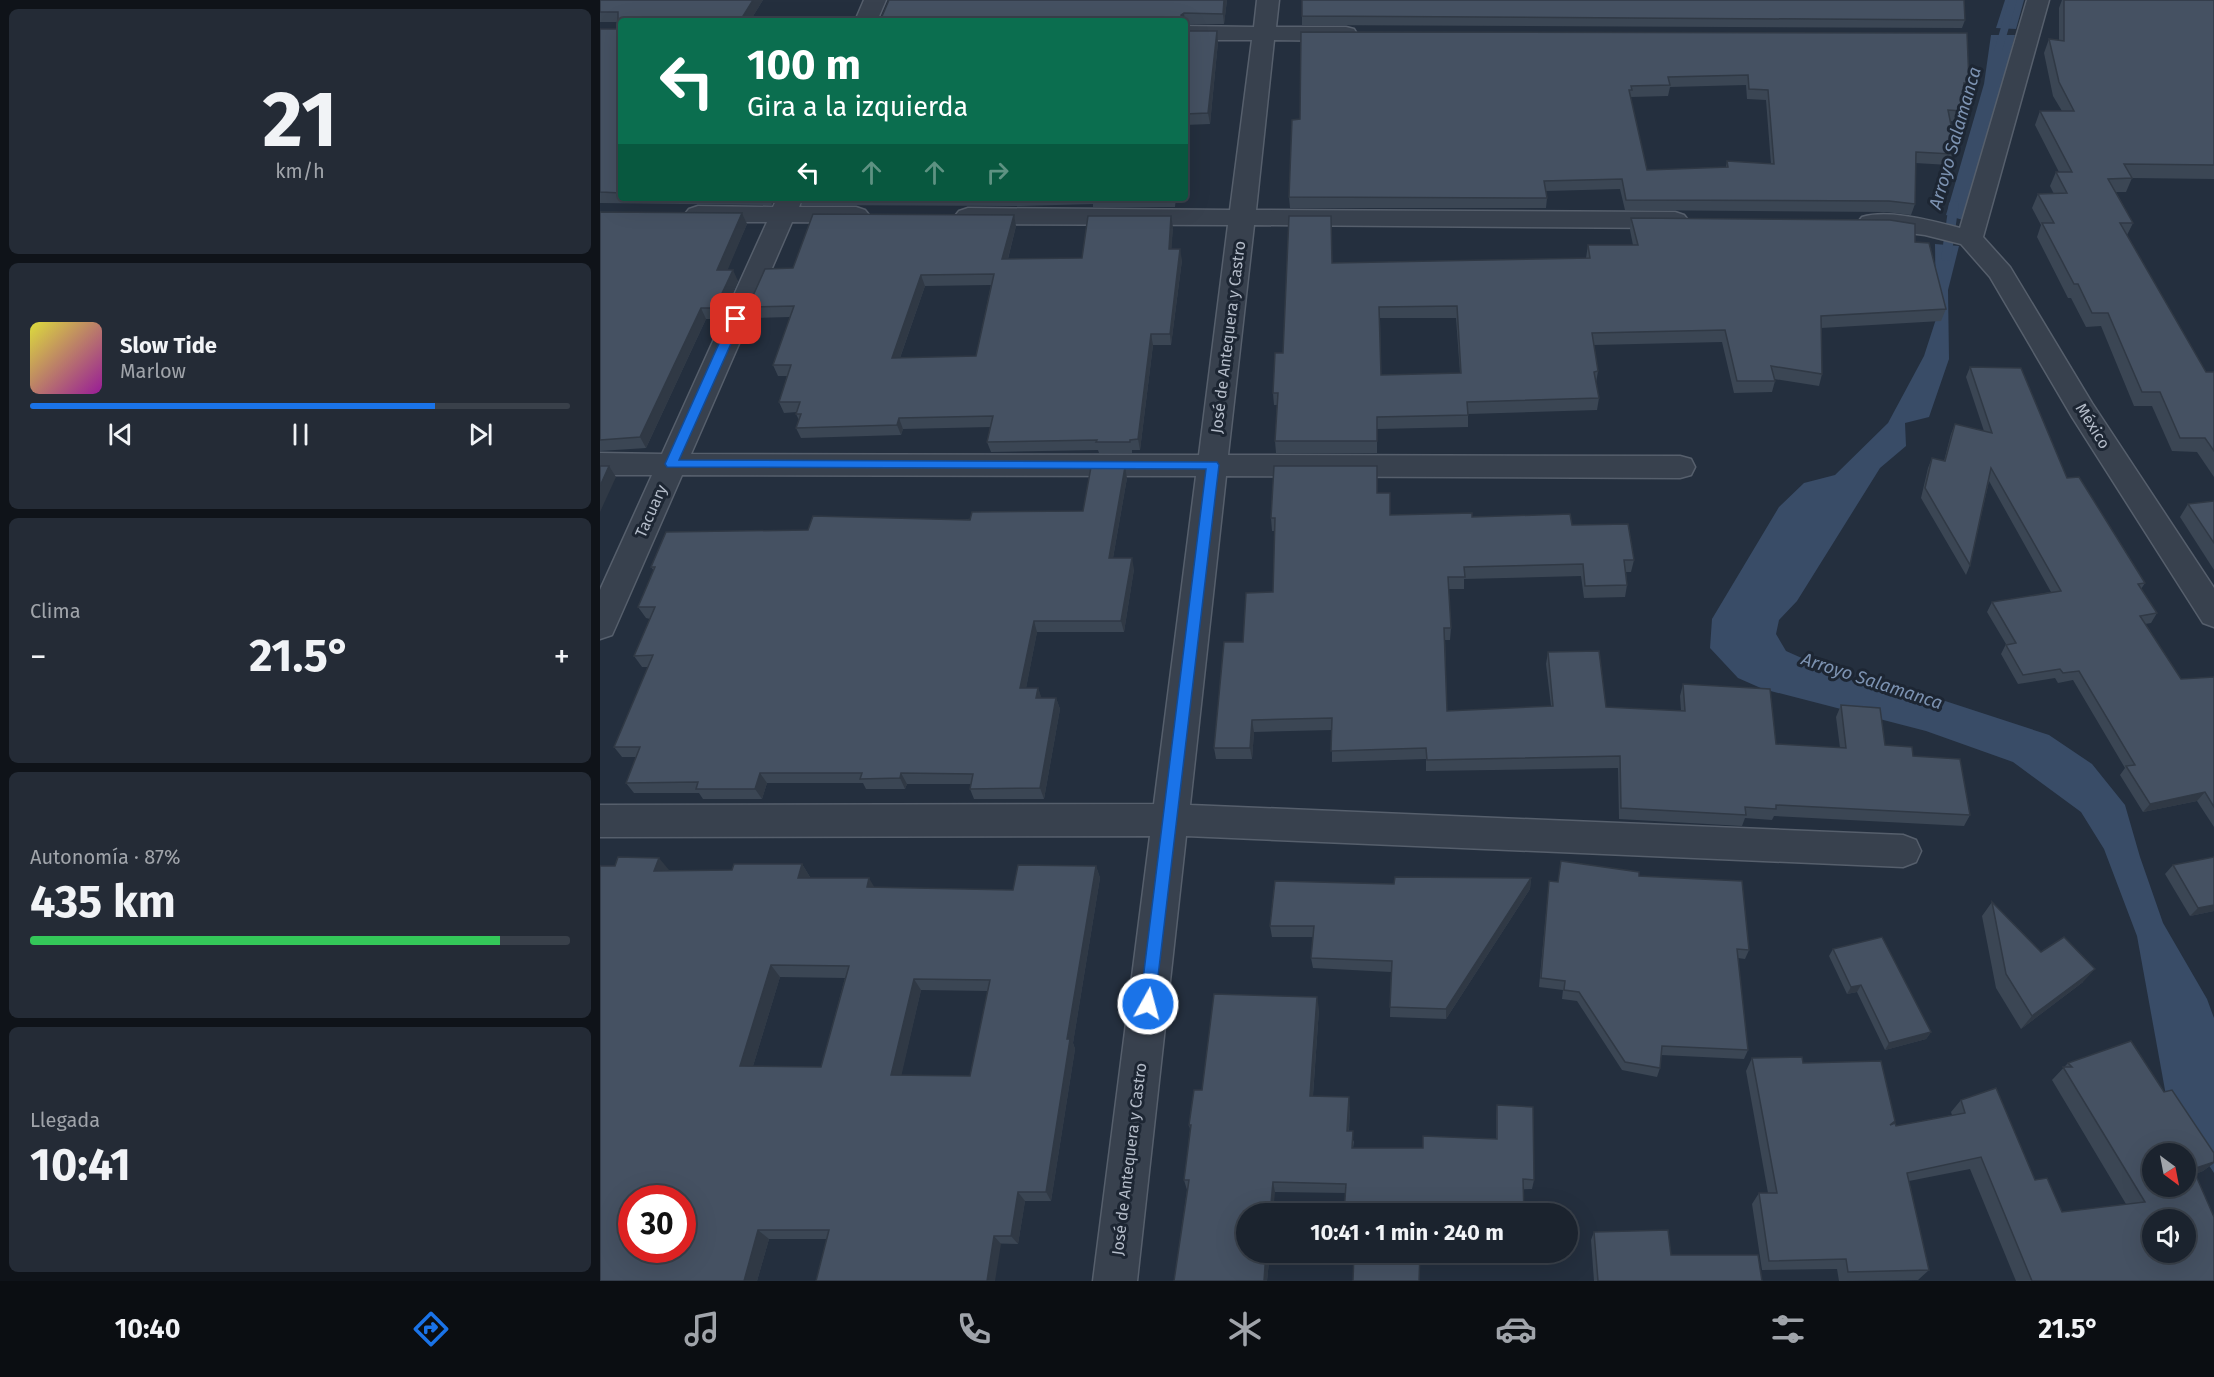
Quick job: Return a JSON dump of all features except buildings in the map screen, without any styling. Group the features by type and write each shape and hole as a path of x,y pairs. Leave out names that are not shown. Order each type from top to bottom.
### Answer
{"street":[{"path":"867,18 875,0"},
{"name":"José de Antequera y Castro","path":"1115,1281 1268,0"},
{"path":"1850,222 1886,222 1924,227 1964,237 2038,0"},
{"path":"1188,33 1371,34"},
{"path":"680,214 786,207 877,216"},
{"name":"Tacuary","path":"600,626 786,207"},
{"path":"947,216 1695,220"},
{"name":"México","path":"1964,237 2001,273 2082,410 2214,614"},
{"path":"600,464 1680,467"},
{"path":"600,821 1170,820 1903,851"}],"water":[{"path":"2005,0 2024,0 2016,29 1996,28"},
{"path":"1991,35 2015,35 2001,92 1963,220 1946,215 1984,84"},
{"path":"1935,244 1959,246 1948,290 1949,359 1929,417 1905,423 1906,446 1880,468 1797,601 1779,620 1776,634 1786,651 1860,684 1939,699 2049,735 2092,764 2125,805 2163,923 2207,999 2214,1018 2214,1173 2167,1101 2137,936 2104,849 2081,812 2013,762 1926,731 1763,689 1738,678 1710,648 1712,619 1779,507 1804,483 1835,475 1888,423 1924,356 1936,319"}],"waterway":[{"name":"Arroyo Salamanca","path":"1998,51 2013,0"},
{"name":"Arroyo Salamanca","path":"1946,259 1954,203"}],"route":[{"path":"736,319 671,464 1213,465 1148,1004"}]}
